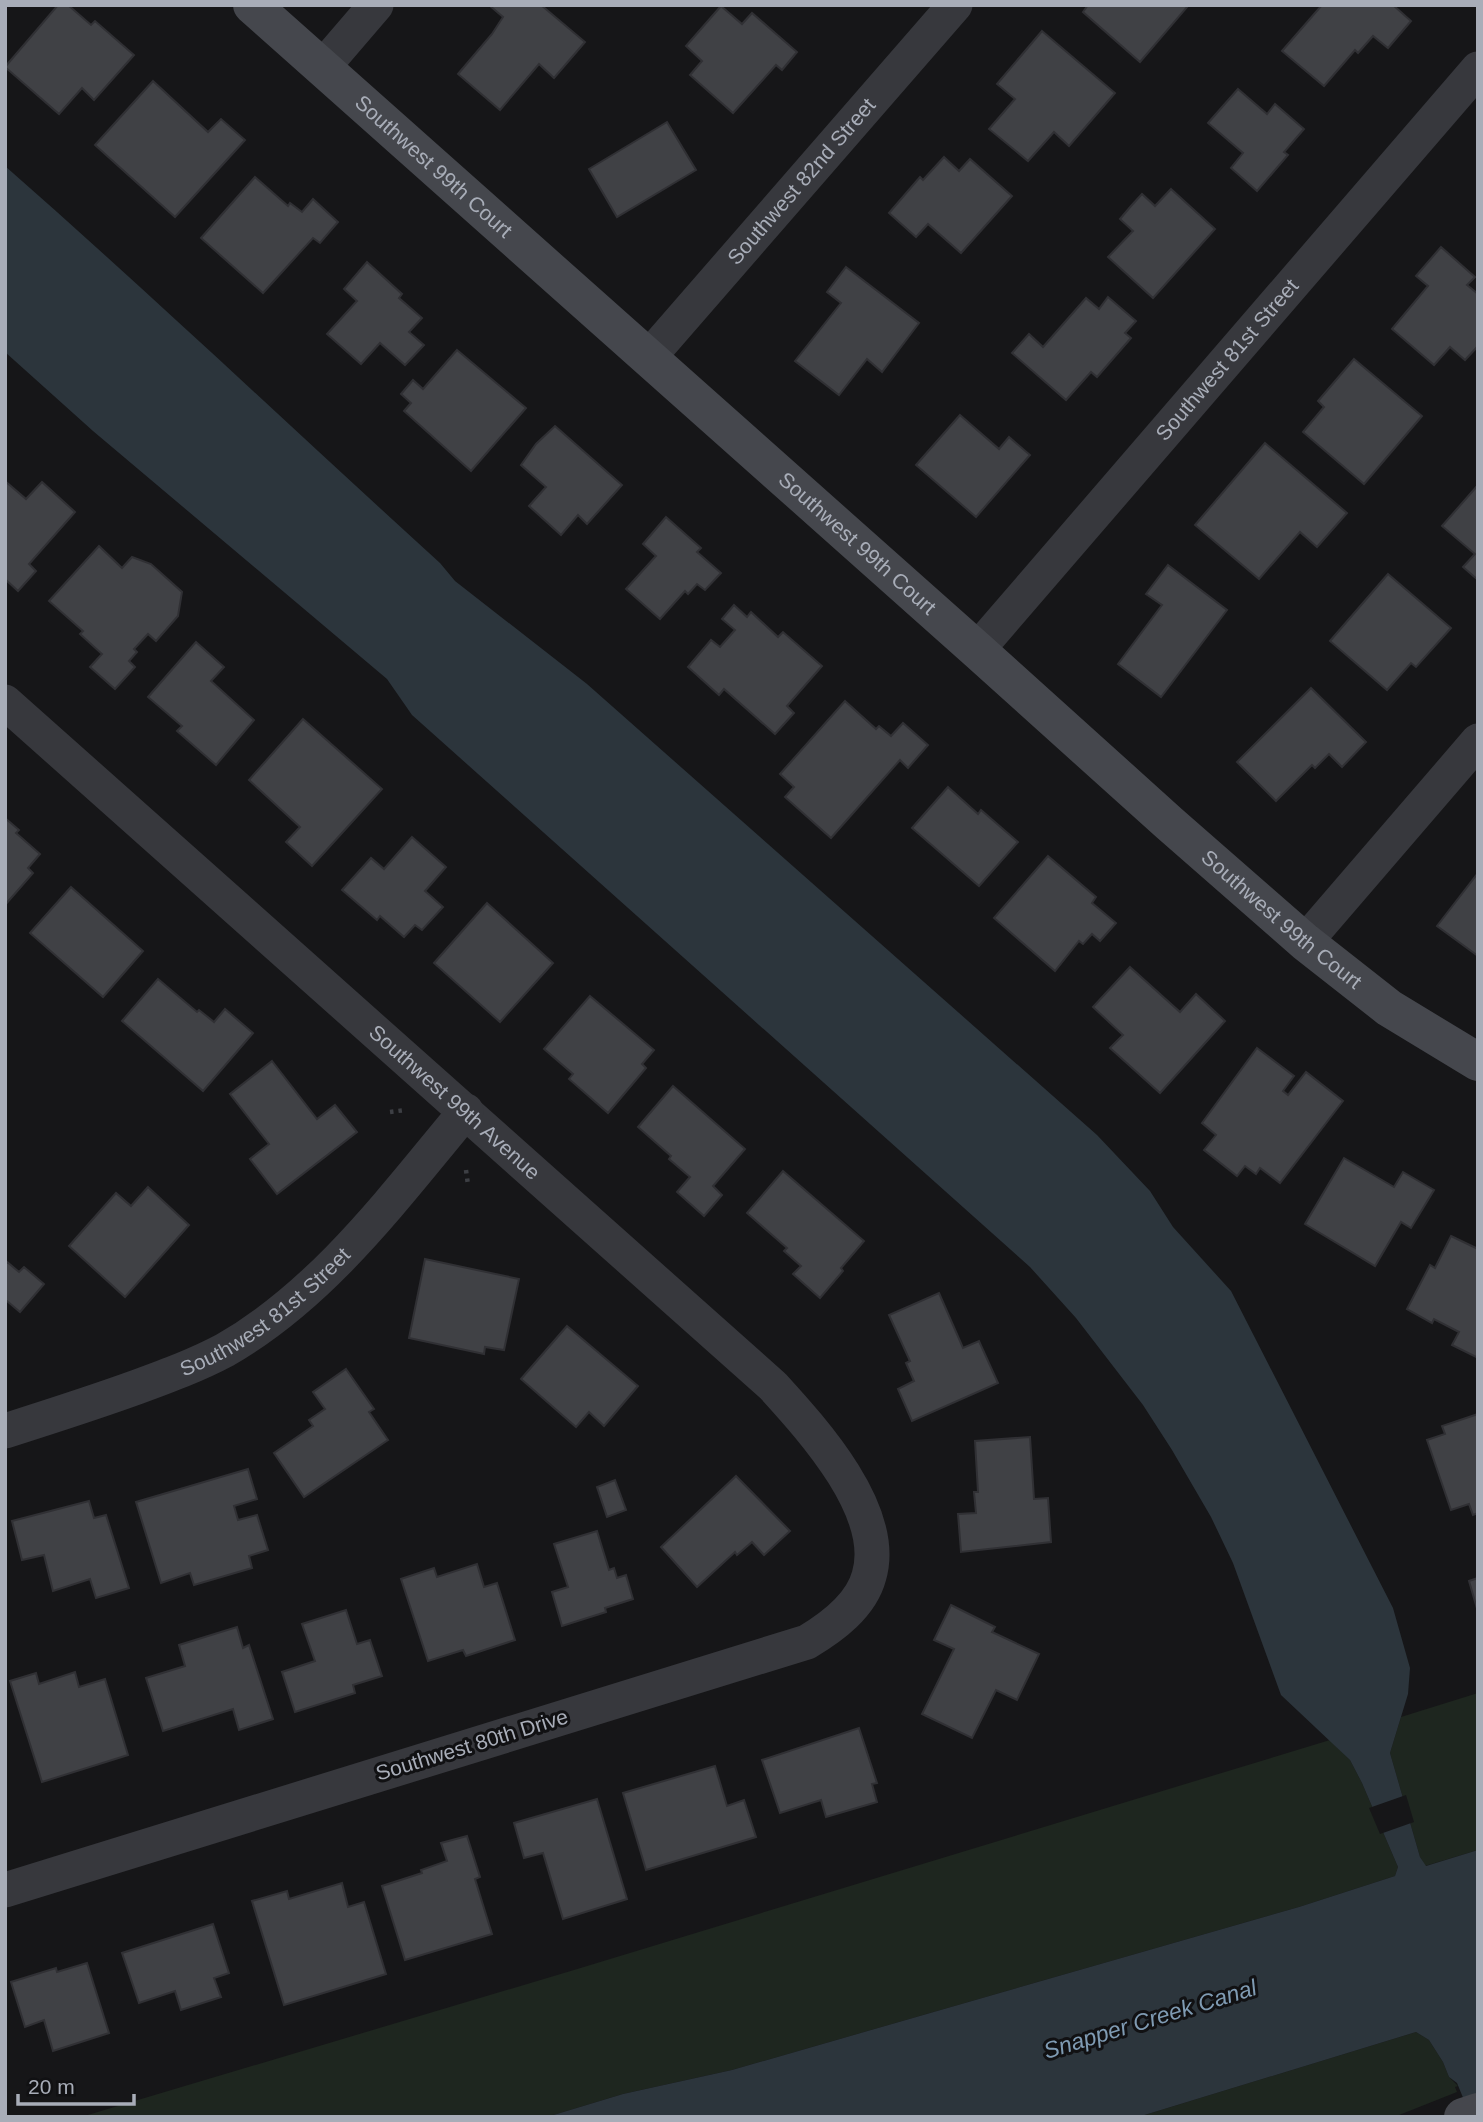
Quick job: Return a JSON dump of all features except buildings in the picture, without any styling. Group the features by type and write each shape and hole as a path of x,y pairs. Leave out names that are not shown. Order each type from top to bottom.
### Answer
{"street":[{"name":"Southwest 99th Court","path":"252,5 1305,942 1389,1008 1478,1062"},
{"path":"322,68 376,5"},
{"name":"Southwest 82nd Street","path":"648,358 955,5"},
{"name":"Southwest 81st Street","path":"977,650 1478,69"},
{"name":"Southwest 99th Avenue","path":"5,702 773,1385 846,1479 864,1510 871,1532"},
{"path":"1305,942 1478,741"},
{"name":"Southwest 81st Street","path":"5,1430 176,1373 224,1350 266,1324 331,1268 466,1111"},
{"name":"Southwest 80th Drive","path":"5,1890 807,1642 825,1631 858,1600 869,1577 871,1532"}],"path":[{"path":"390,1112 410,1110"}],"shaded area":[{"path":"1478,1693 1478,1850 1425,1866 1420,1857 1390,1753 1401,1717"},
{"path":"1330,1740 1350,1760 1398,1867 1395,1876 1299,1907 732,2070 623,2094 547,2117 81,2117 574,1970"},
{"path":"1416,2032 1429,2040 1449,2077 1458,2086 1455,2087 1457,2092 1394,2117 1138,2117"}],"water":[{"name":"Snapper Creek Canal","path":"5,166 440,563 455,581 587,684 1097,1135 1150,1191 1173,1227 1231,1291 1393,1608 1410,1668 1408,1694 1390,1753 1420,1857 1426,1866 1478,1850 1478,2117 1471,2117 1457,2083 1449,2077 1429,2040 1416,2032 1138,2117 547,2117 623,2094 732,2070 1299,1907 1395,1876 1398,1867 1350,1760 1281,1695 1233,1563 1211,1517 1172,1450 1143,1405 1076,1318 1030,1267 412,715 387,679 93,431 5,352"}],"pier":[{"path":"1406,1795 1414,1822 1380,1834 1369,1808"}]}
